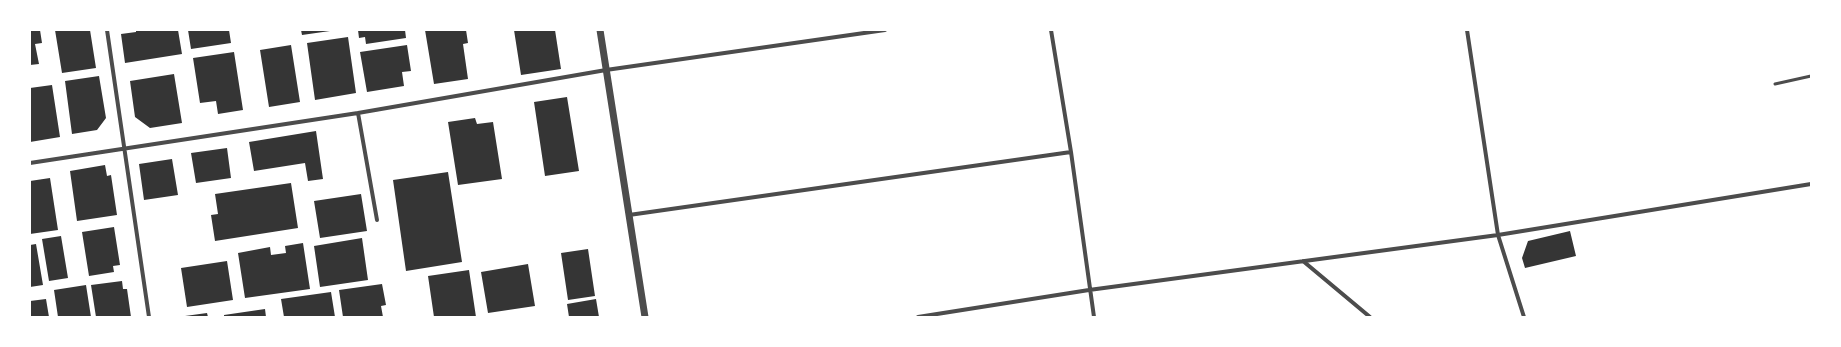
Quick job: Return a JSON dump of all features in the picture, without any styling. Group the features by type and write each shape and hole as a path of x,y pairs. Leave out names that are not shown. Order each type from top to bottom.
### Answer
{"street":[{"path":"107,30 149,317"},
{"path":"600,30 645,317"},
{"path":"30,164 358,113 606,70 885,30"},
{"path":"1052,30 1094,317"},
{"path":"1467,30 1498,235 1524,317"},
{"path":"358,113 377,220"},
{"path":"629,215 1071,152"},
{"path":"918,317 1089,290 1498,235 1811,184"},
{"path":"1303,261 1370,317"}],"lane":[{"path":"1775,84 1811,76"}],"building":[{"path":"30,30 40,30 42,43 35,44 39,64 30,65"},
{"path":"55,30 90,30 96,68 62,73"},
{"path":"136,30 178,30 182,54 125,63 121,34 136,32"},
{"path":"188,30 229,30 231,43 191,49"},
{"path":"301,30 330,30 330,31 302,35"},
{"path":"358,30 405,30 406,38 366,44 365,37 359,38"},
{"path":"425,30 466,30 468,43 463,44 468,79 434,84"},
{"path":"514,30 555,30 561,69 521,75"},
{"path":"348,37 356,93 315,100 307,43"},
{"path":"291,45 300,102 269,107 260,50"},
{"path":"407,45 411,71 402,72 404,86 367,92 360,52"},
{"path":"234,52 243,110 218,114 216,101 200,103 193,58"},
{"path":"174,74 182,123 150,128 135,117 130,81"},
{"path":"99,76 106,118 97,130 72,134 65,81"},
{"path":"52,85 60,137 30,142 30,88"},
{"path":"567,97 579,171 545,176 534,102"},
{"path":"475,118 477,124 493,122 502,179 458,185 448,122"},
{"path":"316,131 323,179 308,181 305,163 254,171 249,142"},
{"path":"227,148 231,178 196,183 191,153"},
{"path":"172,159 178,195 144,200 139,164"},
{"path":"105,165 107,176 111,175 117,215 77,221 70,171"},
{"path":"448,172 462,262 406,271 393,180"},
{"path":"50,178 58,230 30,234 30,181"},
{"path":"291,183 298,228 215,241 211,215 218,214 215,194"},
{"path":"361,194 367,231 320,238 314,201"},
{"path":"114,227 120,265 113,266 114,272 89,276 82,232"},
{"path":"1570,231 1576,256 1525,268 1522,258 1528,241"},
{"path":"61,236 68,278 49,281 42,239"},
{"path":"362,238 368,280 320,287 314,246"},
{"path":"303,243 310,289 245,298 238,253 270,247 271,255 286,253 285,246"},
{"path":"36,244 43,285 30,287 30,245"},
{"path":"588,249 595,296 568,300 561,253"},
{"path":"227,261 233,300 187,307 181,268"},
{"path":"528,264 535,306 488,313 481,272"},
{"path":"469,270 476,317 434,317 428,276"},
{"path":"122,281 123,289 127,289 131,317 96,317 91,285"},
{"path":"382,284 386,305 381,306 383,317 343,317 339,290"},
{"path":"86,285 91,317 58,317 54,290"},
{"path":"331,292 335,317 284,317 281,299"},
{"path":"46,299 49,317 30,317 30,301"},
{"path":"596,299 599,317 569,317 567,304"},
{"path":"265,309 266,317 224,317 224,315"},
{"path":"207,313 208,317 185,317 185,316"}]}
